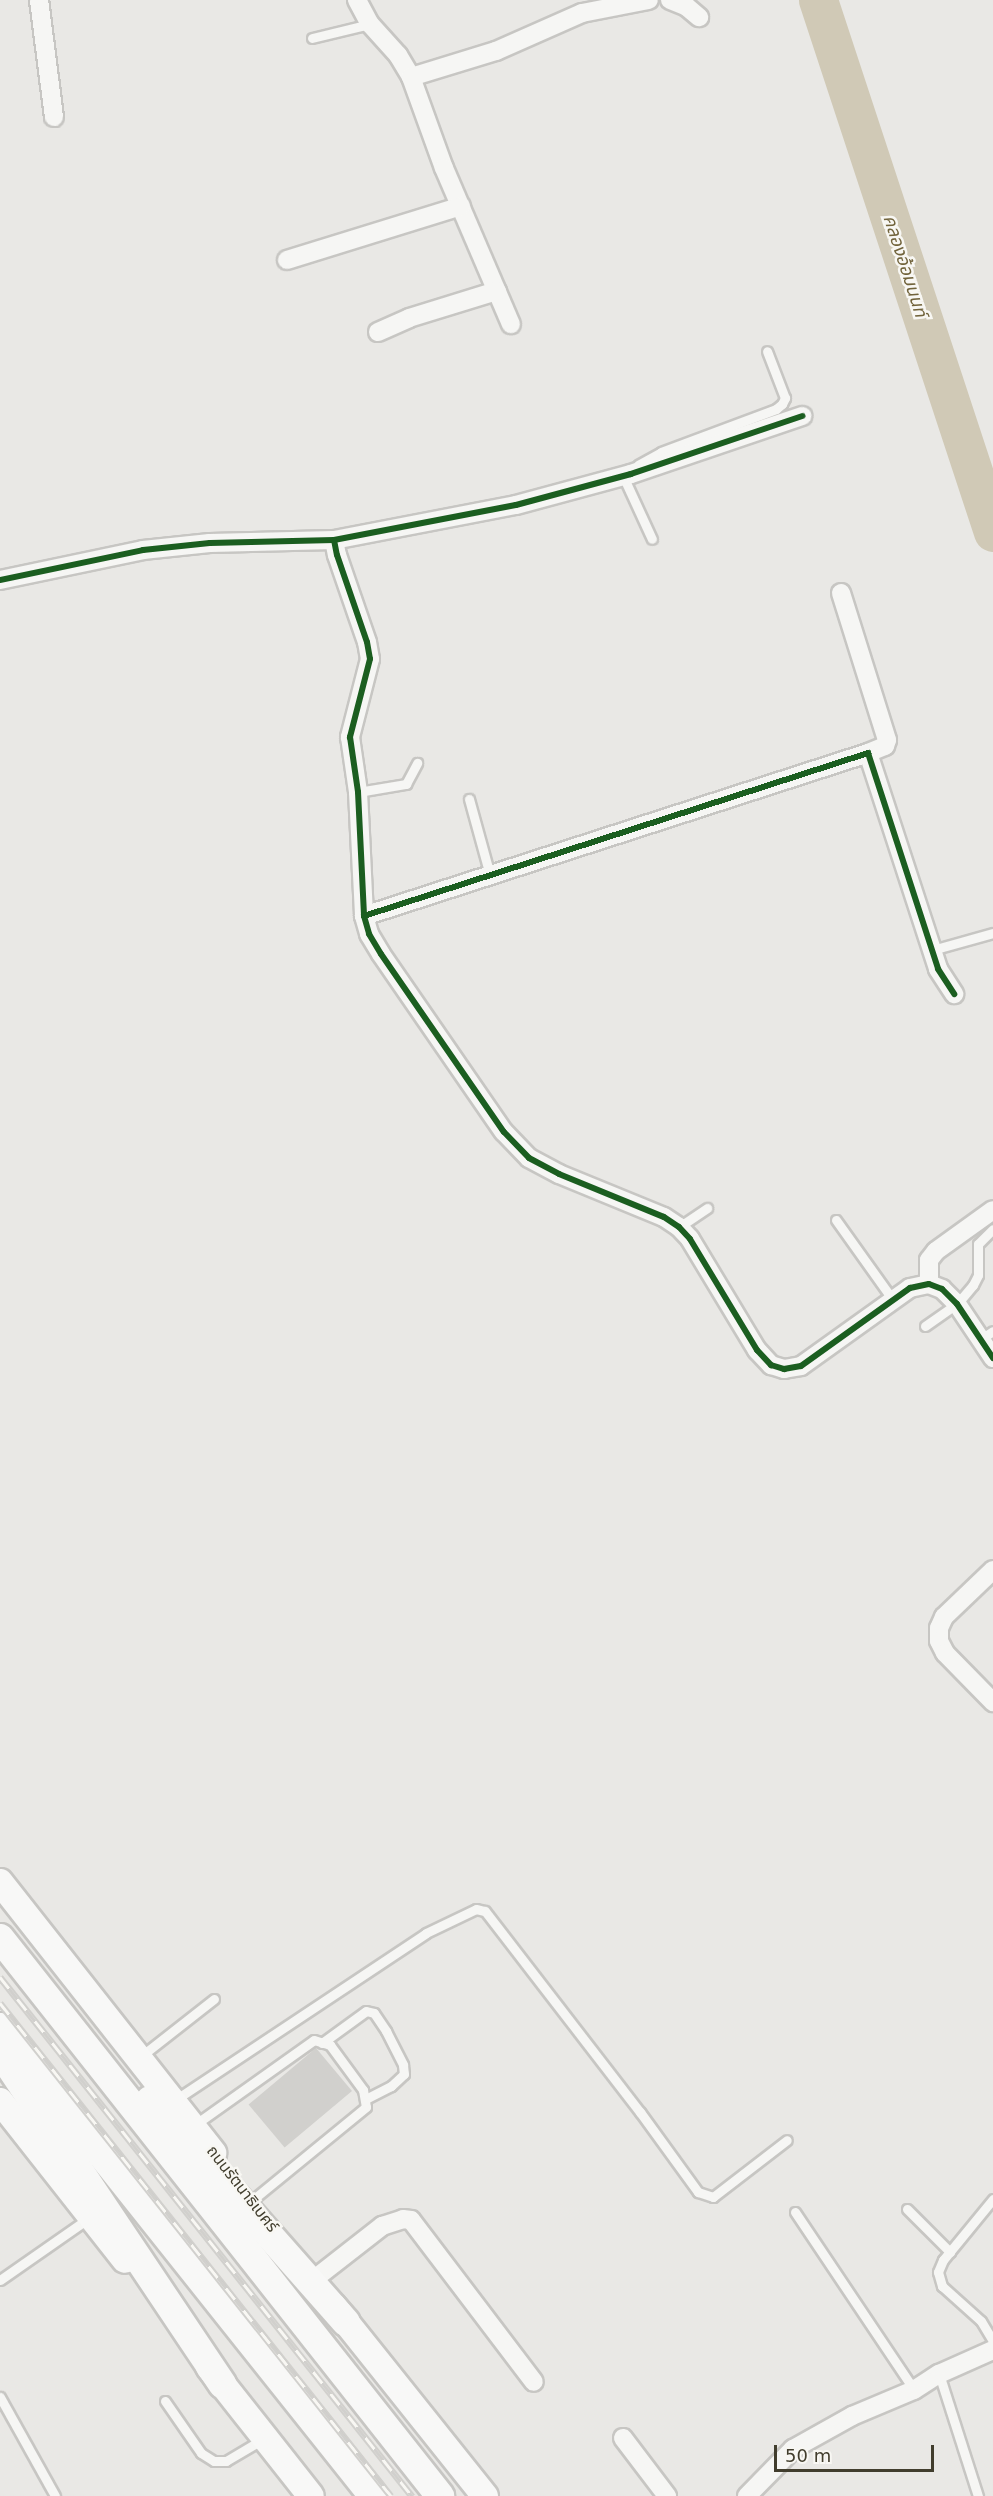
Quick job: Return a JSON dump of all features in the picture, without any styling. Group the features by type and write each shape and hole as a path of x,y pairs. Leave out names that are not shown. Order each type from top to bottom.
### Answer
{"main road":[{"name":"ถนนรัตนาธิเบศร์","path":"0,1882 485,2496"},
{"path":"0,1930 346,2322"},
{"path":"0,1938 440,2496"},
{"path":"0,2027 373,2496"},
{"path":"0,2053 222,2384"},
{"path":"0,2101 311,2496"}],"street":[{"path":"357,0 370,24 398,55 411,77 461,206 511,324"},
{"path":"411,77 496,51 582,13 649,0"},
{"path":"670,0 699,17"},
{"path":"42,4 54,117"},
{"path":"287,261 461,206"},
{"path":"378,332 409,318 497,291"},
{"path":"0,580 143,550 210,543 334,540 516,506 627,475 802,416"},
{"path":"334,540 367,642 370,659 350,737 358,792 364,916 369,934 504,1132 529,1158 559,1174 664,1217 679,1227 690,1239 757,1350 771,1365 784,1369 801,1366 910,1288 929,1284 942,1289 987,1335 993,1358"},
{"path":"364,916 885,746 887,740 841,592"},
{"path":"867,753 938,969 954,994"},
{"path":"929,1284 929,1260 993,1210"},
{"path":"993,1570 944,1617 939,1628 939,1641 945,1653 993,1702"},
{"path":"313,2280 382,2226 403,2219 411,2220 534,2382"},
{"path":"747,2496 793,2449 852,2416 914,2390 939,2374 993,2350"},
{"path":"623,2438 667,2496"}],"lane":[{"path":"312,38 370,24"},
{"path":"652,539 627,475 637,465 661,452 776,409 782,404 785,398 767,351"},
{"path":"358,792 406,784 417,763"},
{"path":"469,799 490,875"},
{"path":"932,950 993,933"},
{"path":"679,1227 707,1208"},
{"path":"836,1220 893,1300"},
{"path":"925,1326 957,1304 978,1275 978,1244 993,1229"},
{"path":"173,2102 426,1933 476,1909 485,1911 640,2112 698,2192 713,2197 787,2140"},
{"path":"139,2058 214,1999"},
{"path":"322,2043 366,2011 374,2013 399,2057 404,2074 391,2086 366,2099"},
{"path":"193,2127 314,2040 330,2044 363,2090 366,2107 251,2201"},
{"path":"993,2199 943,2260 938,2272 942,2286 981,2321 993,2341"},
{"path":"907,2208 950,2252"},
{"path":"795,2212 914,2390"},
{"path":"0,2280 91,2217"},
{"path":"939,2374 978,2496"},
{"path":"0,2397 55,2496"},
{"path":"165,2401 201,2454 214,2461 226,2461 265,2438"}],"building":[{"path":"316,2048 352,2091 285,2147 249,2105"}],"waterway":[{"name":"คลองอ้อมนนท์","path":"818,0 993,532"}],"railway":[{"path":"0,1977 412,2496"},
{"path":"0,2003 391,2496"}],"cycle path":[{"path":"334,540 516,505 631,474 802,416"},
{"path":"0,580 143,550 210,543 334,540 367,642 370,659 350,737 358,792 364,916 369,934 504,1132 529,1158 559,1174 664,1217 679,1227 690,1239 757,1350 771,1365 784,1369 801,1366 910,1288 929,1284 942,1289 957,1304 993,1358"},
{"path":"364,916 868,753 938,969 954,994"}]}
